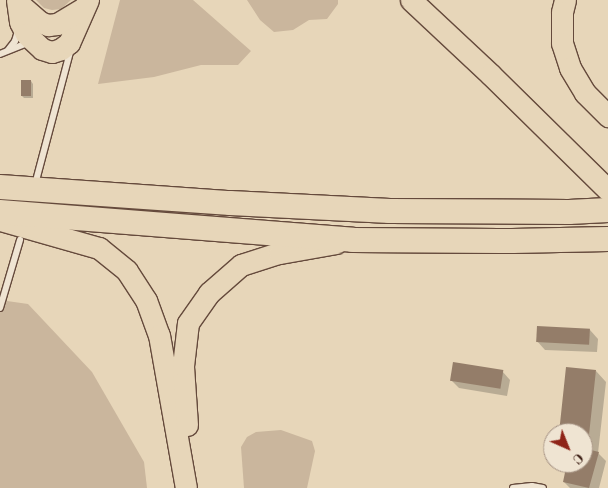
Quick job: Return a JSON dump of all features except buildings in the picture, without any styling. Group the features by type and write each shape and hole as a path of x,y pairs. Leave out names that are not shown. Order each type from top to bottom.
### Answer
{"highway":[{"path":"411,0 490,74 608,190"},
{"path":"564,0 562,43 570,68 585,93 608,116"},
{"path":"52,40 86,4"},
{"path":"18,8 40,22 52,40"},
{"path":"18,8 52,40"},
{"path":"0,187 211,202 390,211 569,212 608,210"},
{"path":"0,212 353,240 602,239"},
{"path":"0,220 99,248 127,271 146,300 159,335 186,488"},
{"path":"191,488 183,366 188,323 209,293 241,265 279,254 353,240"}],"lane":[{"path":"7,52 15,41 18,8"},
{"path":"0,54 52,40 37,177"},
{"path":"0,308 20,240"},
{"path":"513,488 532,486 543,488"}],"shaded area":[{"path":"36,0 71,0 61,9 52,10 44,8"},
{"path":"120,0 193,0 251,51 238,65 201,65 154,77 98,84"},
{"path":"247,0 338,0 338,4 327,19 309,20 293,30 274,32 260,20"},
{"path":"0,300 28,304 92,372 144,462 147,488 0,488"},
{"path":"281,430 312,441 315,451 307,488 244,488 241,447 247,437 256,432"}]}
